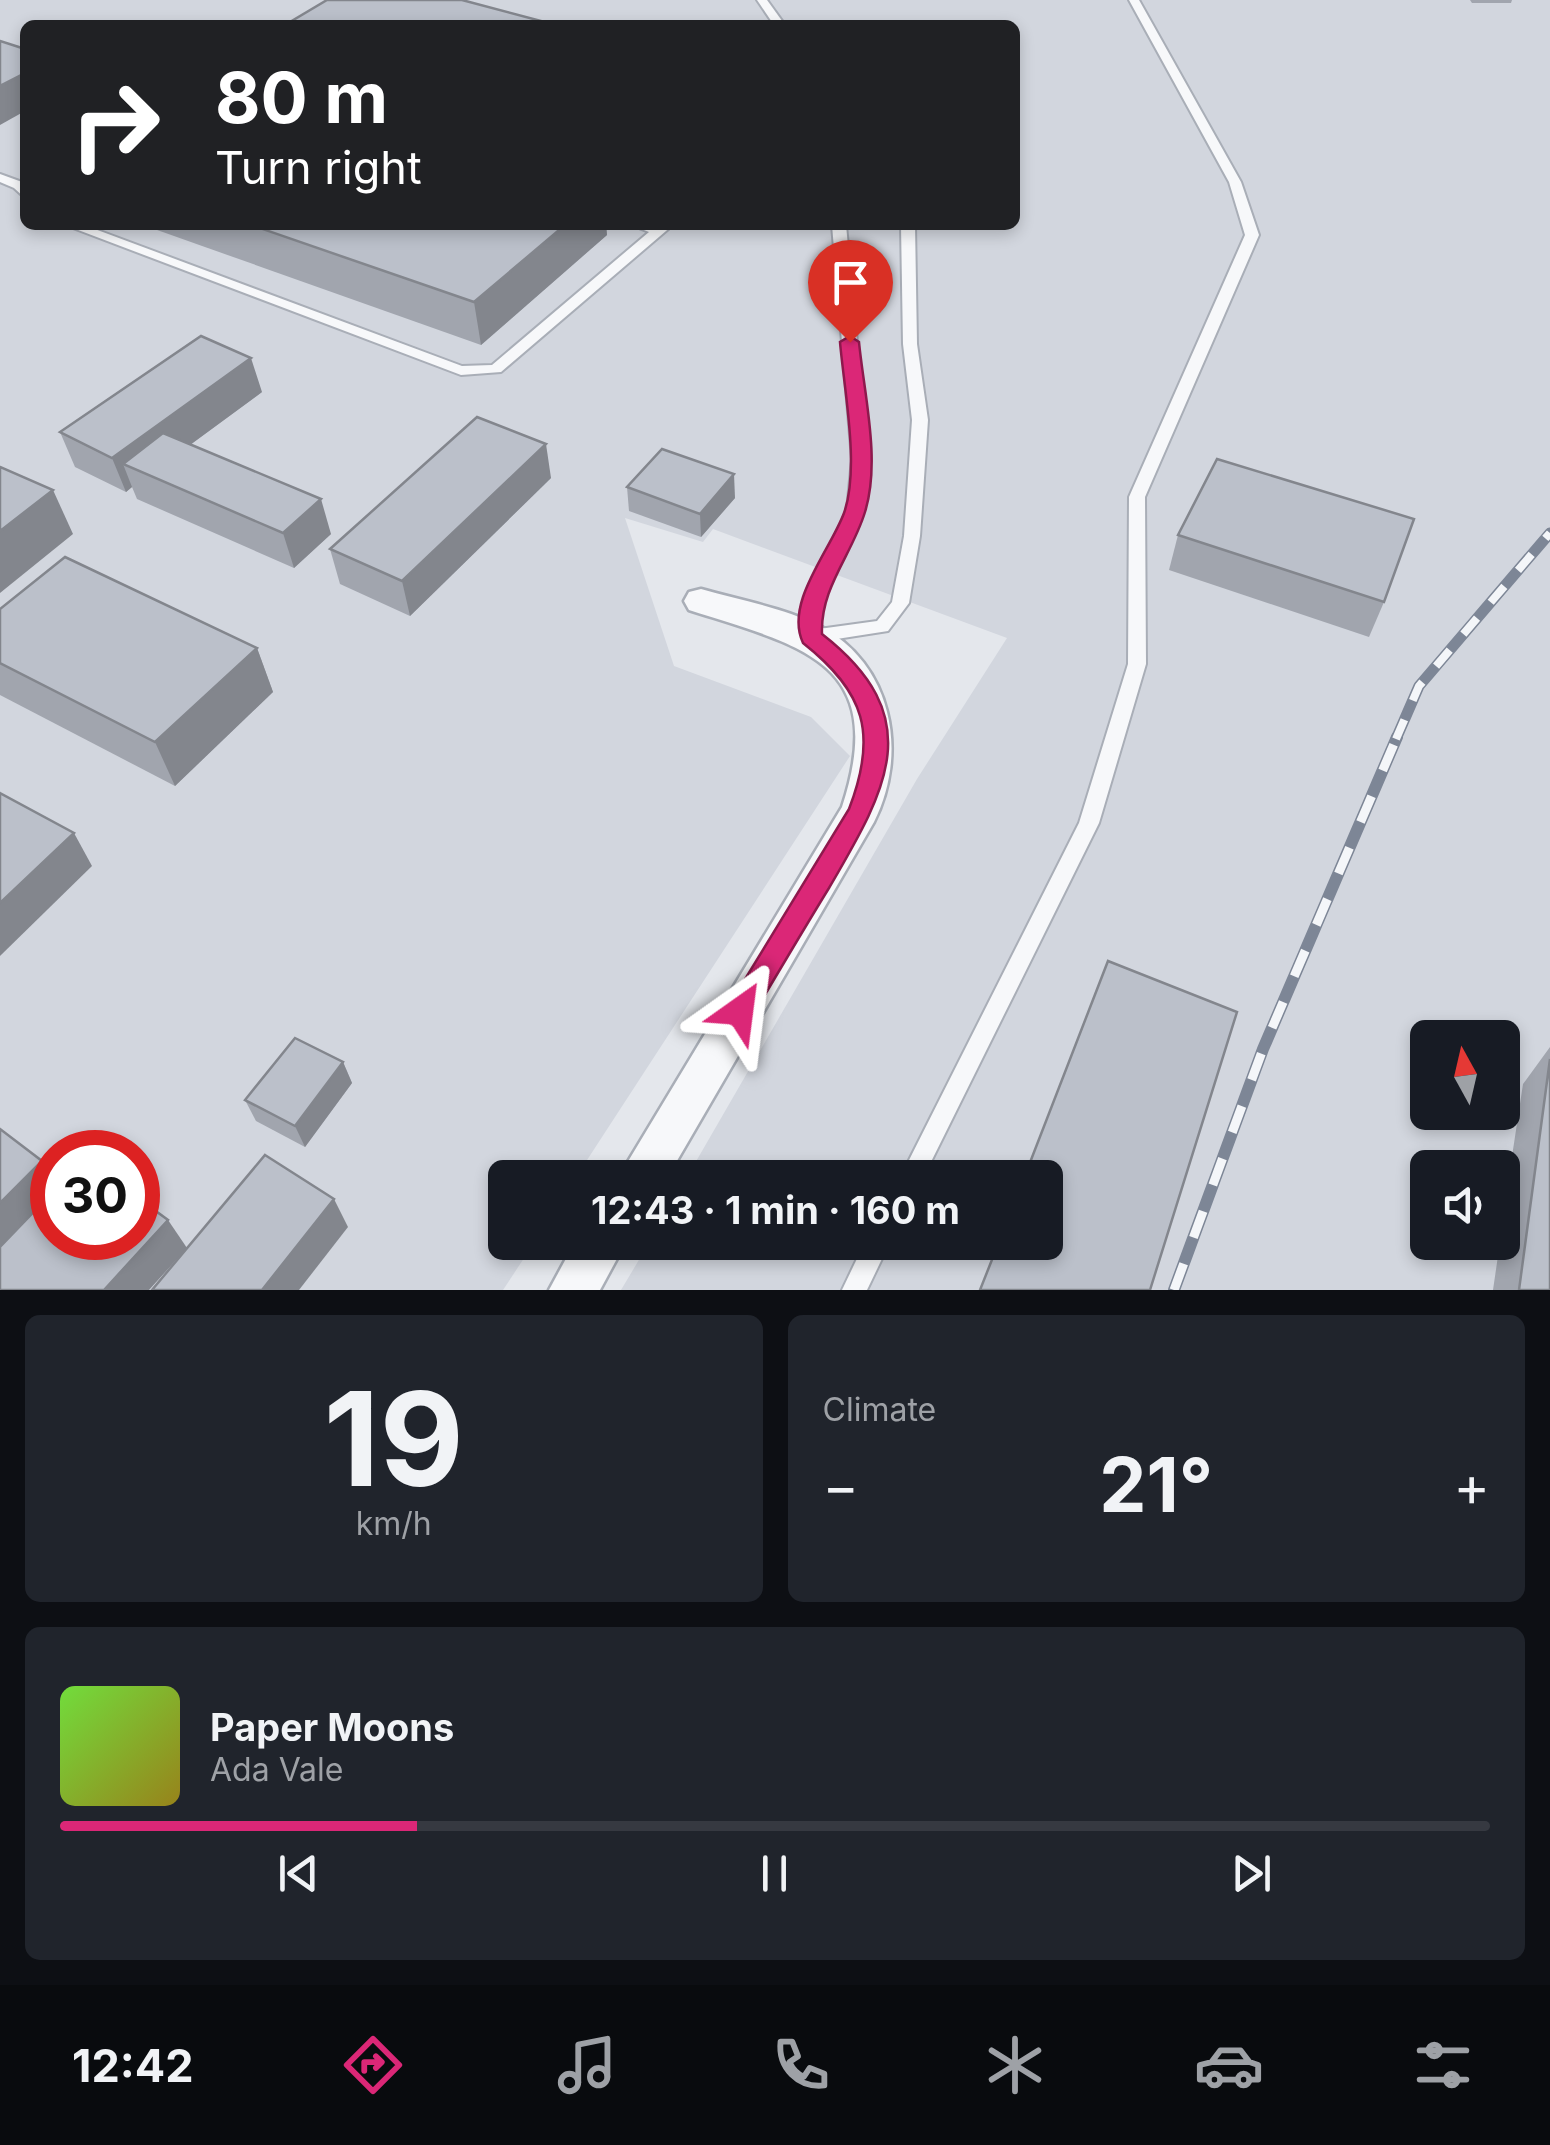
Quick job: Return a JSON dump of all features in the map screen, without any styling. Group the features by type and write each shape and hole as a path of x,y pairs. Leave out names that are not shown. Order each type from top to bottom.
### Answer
{"street":[{"path":"651,1160 860,812 872,781 877,747 873,716 862,688 843,662 811,638 701,601"},
{"path":"573,1290 591,1260"}],"lane":[{"path":"920,1160 1089,824 1137,664 1137,498 1252,235 1235,182 1134,0"},
{"path":"85,230 461,370 496,369 660,230"},
{"path":"839,230 860,459 856,510 810,608 811,638 882,627 900,603 912,536 920,420 910,344 908,230"},
{"path":"854,1290 869,1260"}],"shaded area":[{"path":"0,0 1550,0 1550,1290 621,1290 639,1260 1063,1260 1063,1160 697,1160 917,779 1007,638 713,529 703,542 625,518 674,666 811,717 850,756 587,1160 488,1160 488,1260 523,1260 503,1290 0,1290"}],"building":[{"path":"327,0 462,0 537,20 293,20"},
{"path":"0,41 20,47 20,76 0,86"},
{"path":"265,230 559,230 474,302"},
{"path":"201,336 251,358 112,458 60,432"},
{"path":"477,417 546,444 402,581 330,549"},
{"path":"163,433 321,499 283,533 123,464"},
{"path":"662,449 734,474 700,514 627,487"},
{"path":"1217,459 1414,519 1384,602 1178,535"},
{"path":"0,467 53,490 0,531"},
{"path":"65,557 257,648 155,742 0,663 0,609"},
{"path":"0,793 74,833 0,903"},
{"path":"1108,961 1237,1012 1150,1290 980,1290 992,1260 1063,1260 1063,1160 1031,1160"},
{"path":"295,1038 343,1062 295,1126 245,1100"},
{"path":"1550,1059 1550,1290 1519,1290"},
{"path":"0,1129 30,1152 30,1173 0,1203"},
{"path":"265,1155 334,1199 262,1290 152,1290"},
{"path":"30,1216 30,1260 131,1260 104,1290 0,1290 0,1247"}],"railway":[{"path":"1396,739 1419,686 1550,533"},
{"path":"1174,1290 1263,1049 1397,737"}],"route":[{"path":"740,1011 860,812 872,781 877,747 873,716 862,688 843,662 811,638 810,608 856,510 860,459 850,342"}]}
